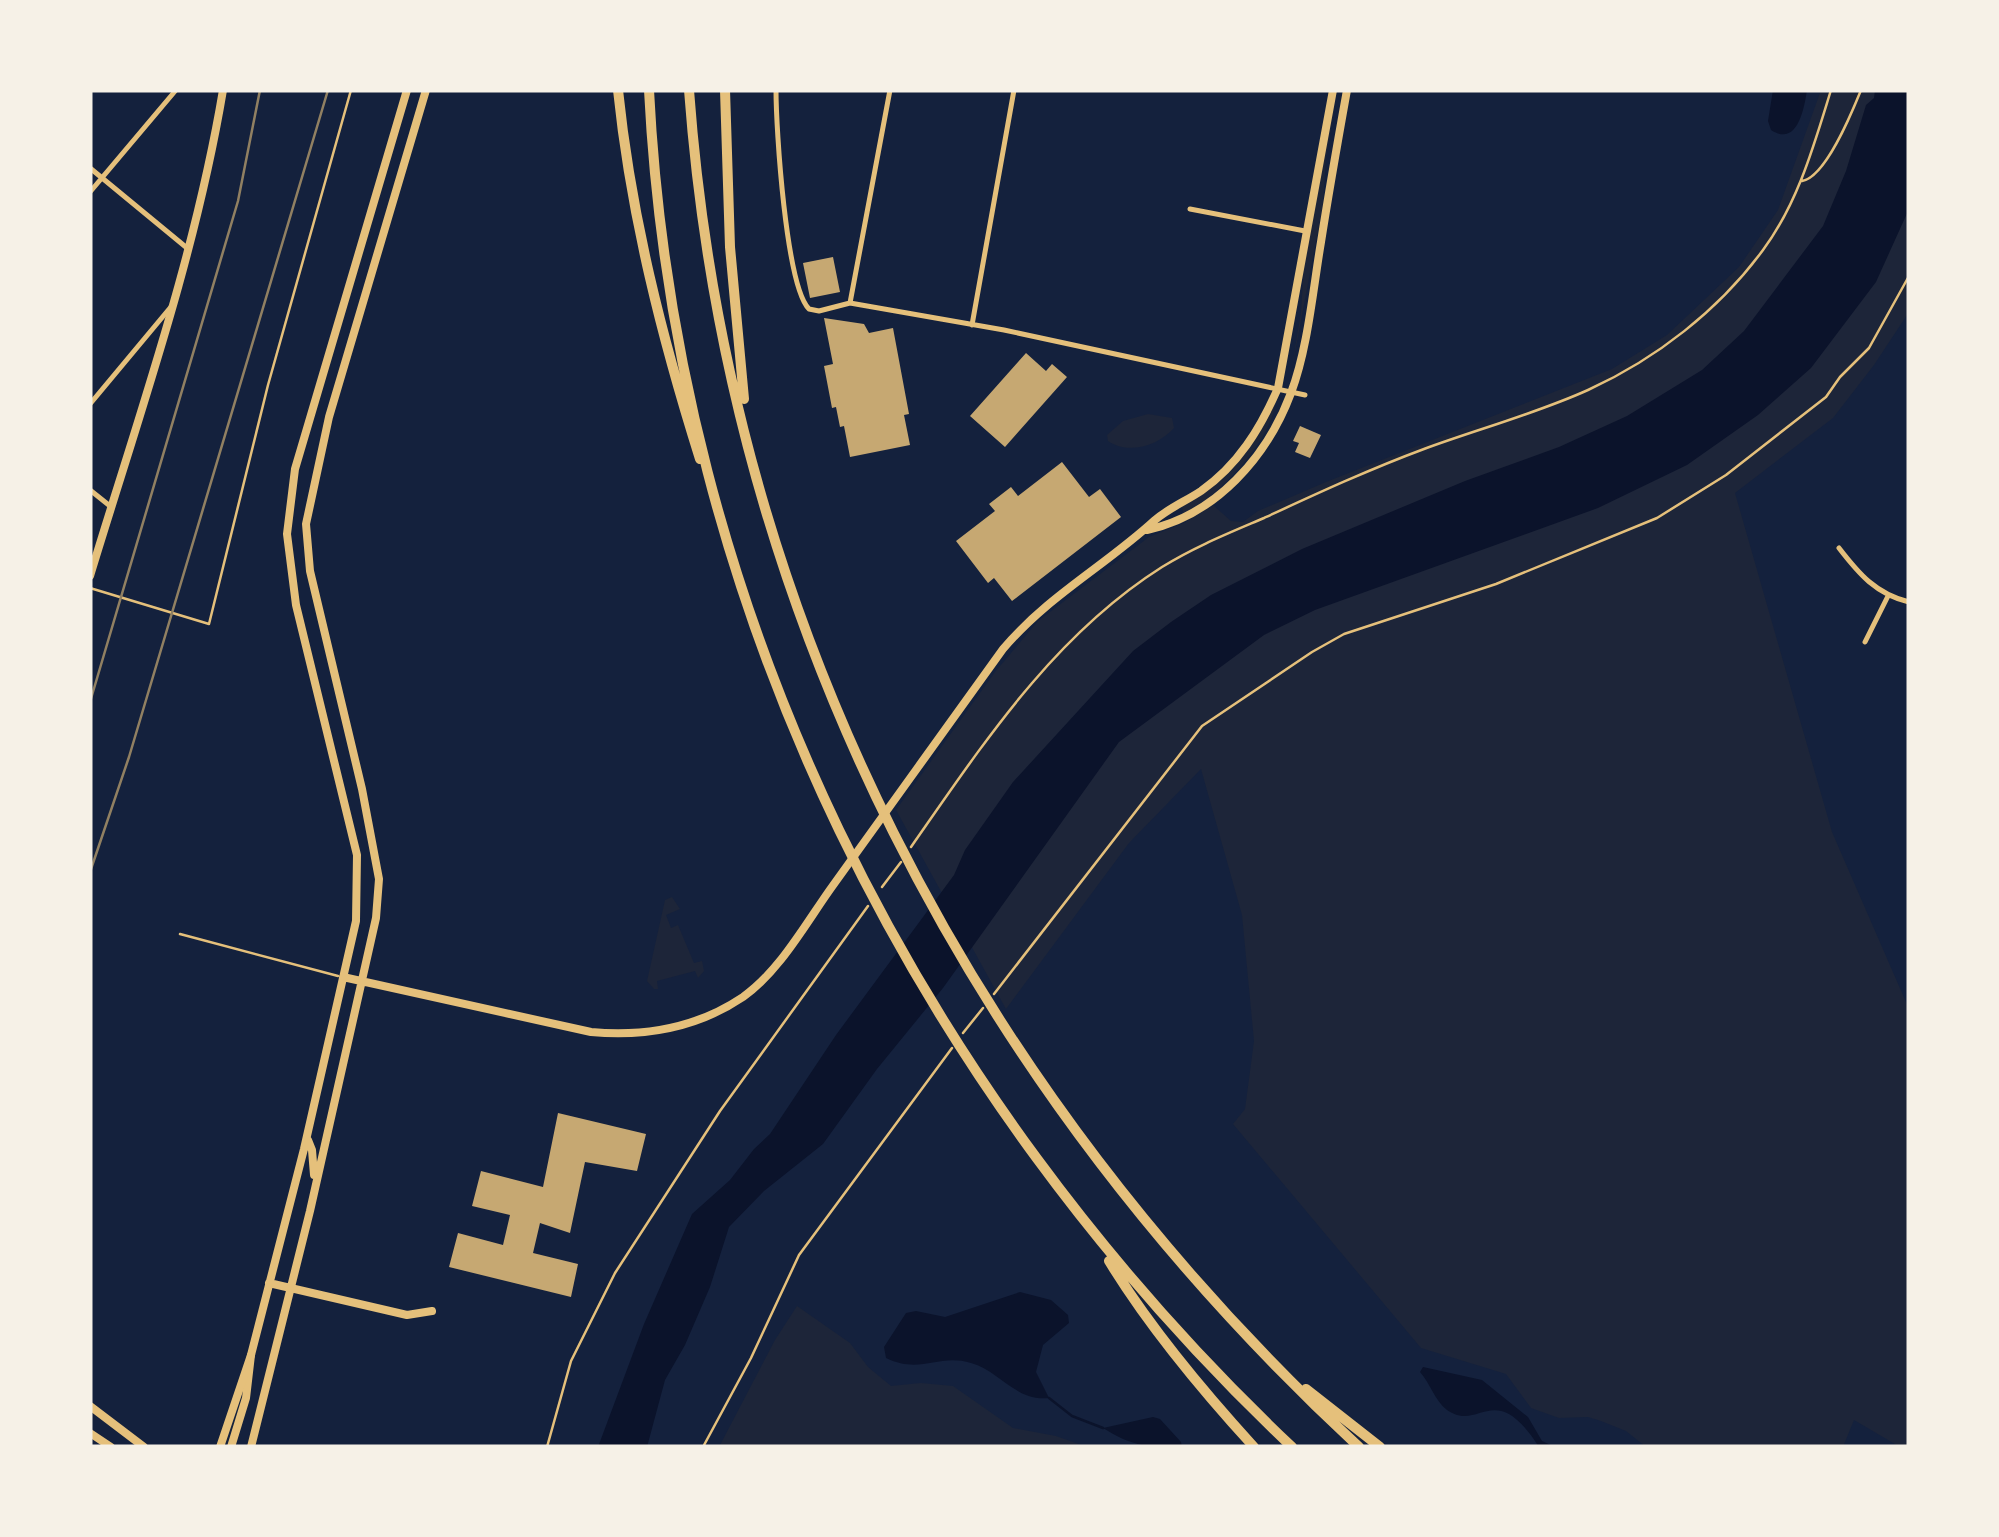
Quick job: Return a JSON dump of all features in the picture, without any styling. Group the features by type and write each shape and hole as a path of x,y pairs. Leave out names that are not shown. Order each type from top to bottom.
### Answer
{"highway":[{"path":"618,90 628,170 669,359 756,636 800,746 894,938 950,1034 1028,1150 1090,1230 1182,1336 1292,1447"},
{"path":"648,90 658,200 677,328 728,548"},
{"path":"689,90 712,268 749,445 794,597 878,804 937,919 993,1013 1057,1106 1183,1267 1265,1356 1359,1447"},
{"path":"726,90 730,247 749,445"},
{"path":"1090,1230 1129,1294 1254,1447"},
{"path":"1265,1356 1380,1447"}],"street":[{"path":"90,192 176,90"},
{"path":"90,576 176,302 223,90"},
{"path":"220,1447 270,1283 356,921 357,855 296,604 287,534 299,452 407,90"},
{"path":"251,1447 376,918 379,879 310,571 306,524 320,457 426,90"},
{"path":"776,90 782,188 802,301 813,311 850,303 972,324 1305,395"},
{"path":"850,303 890,90"},
{"path":"972,324 1014,90"},
{"path":"1146,530 1157,518 1221,476 1264,421 1278,388 1333,90"},
{"path":"343,977 591,1032 626,1035 701,1020 748,993 771,970 1028,620 1104,558 1146,530 1200,510 1234,482 1272,432 1292,392 1347,90"},
{"path":"90,168 190,250"},
{"path":"1190,209 1306,231"},
{"path":"90,404 176,302"},
{"path":"299,452 320,457"},
{"path":"90,490 110,506"},
{"path":"1838,548 1869,584 1888,596 1909,602"},
{"path":"1865,642 1888,596"},
{"path":"347,814 366,809"},
{"path":"307,1138 312,1150 313,1195"},
{"path":"270,1283 407,1315 432,1311"},
{"path":"232,1447 246,1398 251,1354"},
{"path":"90,1406 144,1447"},
{"path":"90,1435 98,1447"},
{"path":"90,1435 111,1447"}],"lane":[{"path":"90,588 209,624 268,385 351,90"},
{"path":"180,934 343,977"}],"path":[{"path":"879,890 1036,674 1118,598 1164,566 1420,450 1587,391 1644,361 1691,326 1765,248 1800,181 1830,90"},
{"path":"1800,181 1809,181 1816,175 1861,90"},
{"path":"993,994 1202,726 1344,634 1496,584 1657,518 1726,476 1826,397 1869,348 1909,276"},
{"path":"547,1447 571,1361 615,1273 720,1112 868,906"},
{"path":"703,1447 806,1244 982,1010"}],"shaded area":[{"path":"1773,90 1807,90 1798,124 1787,134 1771,130 1768,121"},
{"path":"1821,90 1909,90 1909,312 1833,418 1735,493 1832,832 1909,1009 1909,1447 1900,1447 1854,1420 1843,1447 1646,1447 1626,1431 1601,1421 1588,1417 1559,1418 1531,1408 1506,1374 1421,1348 1233,1124 1245,1109 1254,1041 1242,915 1201,769 1129,843 1006,1009 896,810 995,672 1038,621 1149,537 1184,523 1213,505 1231,521 1243,522 1258,511 1326,482 1612,369 1667,335 1739,267 1778,210"},
{"path":"1875,90 1909,90 1909,209 1876,282 1811,368 1758,415 1687,465 1598,508 1315,610 1264,635 1119,742 943,988 823,1144 764,1191 729,1227 710,1287 665,1380 647,1447 598,1447 644,1324 692,1214 730,1180 770,1134 836,1035 954,875 965,850 1013,782 1133,651 1211,595 1302,549 1465,481 1559,447 1627,416 1702,370 1744,331 1823,226 1846,171 1866,105 1874,98"},
{"path":"1337,93 1323,205 1291,373 1304,263"},
{"path":"1275,403 1265,433 1242,466 1212,494 1183,513 1182,506 1225,473 1248,449"},
{"path":"1148,414 1172,418 1174,428 1160,440 1142,447 1124,447 1108,441 1107,435 1123,421"},
{"path":"672,897 680,909 666,915 671,928 678,925 694,963 702,961 704,971 698,978 695,971 657,981 658,989 654,989 647,981 665,900"},
{"path":"1020,1292 1051,1300 1068,1315 1069,1323 1043,1345 1036,1372 1049,1398 1017,1391 971,1363 949,1360 909,1365 886,1358 884,1347 906,1313 916,1311 945,1317"},
{"path":"797,1306 850,1343 868,1367 891,1386 953,1386 1013,1428 1087,1447 719,1447"},
{"path":"1423,1367 1482,1380 1528,1417 1542,1441 1555,1447 1539,1447 1523,1426 1499,1411 1469,1416 1447,1410 1420,1372"},
{"path":"1153,1417 1160,1419 1182,1447 1141,1445 1103,1428"}],"building":[{"path":"833,257 840,292 810,298 803,263"},
{"path":"824,318 864,324 869,333 893,328 909,414 904,415 910,445 850,457 844,426 840,427 836,407 832,408 824,366 833,364"},
{"path":"1026,353 1046,371 1052,364 1067,377 1005,447 970,416"},
{"path":"1300,426 1321,435 1310,458 1295,452 1299,443 1293,441"},
{"path":"1062,462 1089,497 1100,489 1121,517 1012,601 994,578 988,583 956,541 995,511 989,504 1011,487 1018,496"},
{"path":"558,1113 646,1134 637,1171 585,1162 570,1233 540,1223 533,1253 578,1264 571,1297 449,1267 458,1233 503,1245 510,1215 472,1206 481,1171 543,1187"}],"waterway":[{"path":"1049,1398 1072,1416 1103,1428"}],"railway":[{"path":"90,702 238,201 260,90"},
{"path":"90,872 129,757 328,90"}]}
